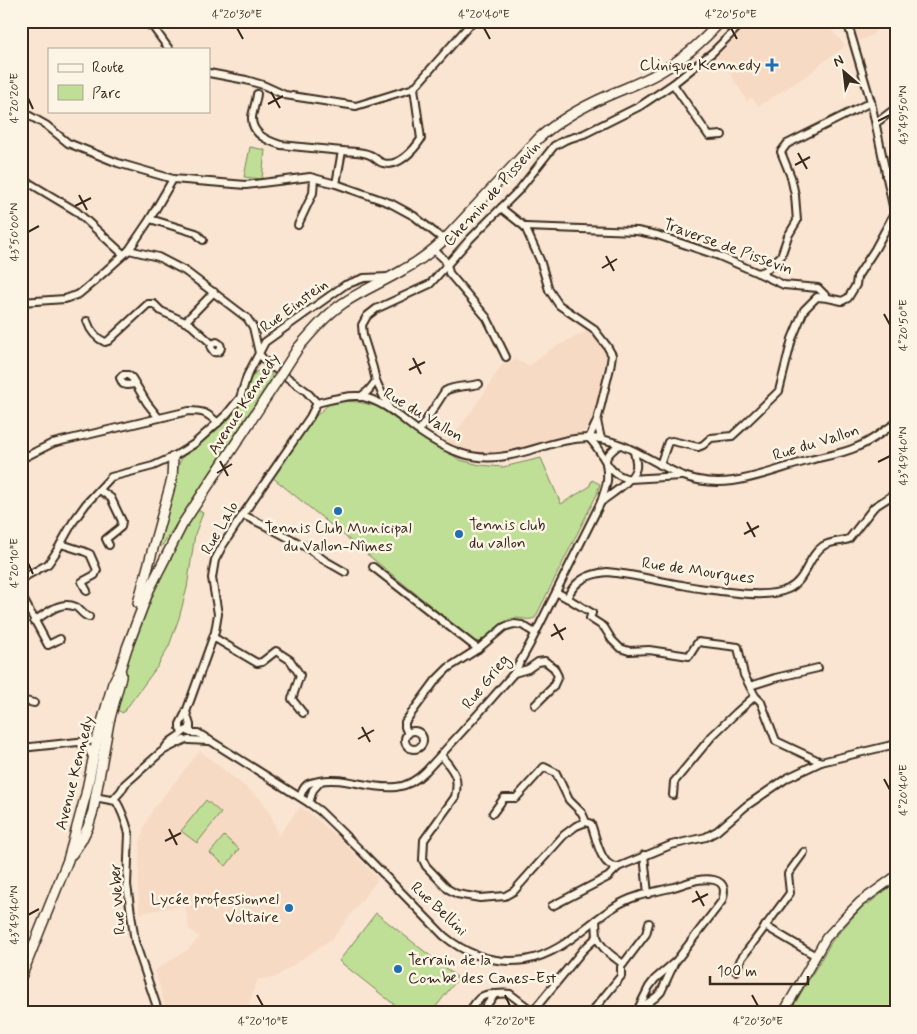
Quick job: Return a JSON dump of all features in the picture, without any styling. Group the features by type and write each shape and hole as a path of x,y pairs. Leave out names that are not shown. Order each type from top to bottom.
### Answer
{"main road":[{"name":"Avenue Kennedy","path":"21,977 68,860 113,683 120,670 149,590 182,525 298,348 315,328 340,305 433,250 455,230 552,126 578,109 659,73 684,56 721,21"},
{"path":"127,648 130,625 139,602 172,479 173,457"},
{"path":"68,860 88,827 96,798 109,722 121,677 120,670"}],"street":[{"path":"140,21 153,27 168,48"},
{"path":"210,73 264,85 285,95 356,106 414,88 474,21"},
{"name":"Chemin de Pissevin","path":"389,409 376,381 363,336 362,325 367,316 376,309 430,284 470,239 519,190 554,146 584,134 640,106 673,84 713,52 744,21"},
{"path":"660,466 668,442 672,441 698,447 711,438 732,436 779,391 792,339 804,310 817,297 842,301 848,298 856,285 857,277 895,217 871,102 847,21"},
{"path":"673,84 709,136 722,135"},
{"path":"257,94 252,120 256,132 272,143 370,154 386,164 402,159 415,148 421,139 414,88"},
{"path":"758,273 771,267 781,256 788,236 797,221 790,177 781,152 786,144 871,102"},
{"path":"876,123 896,108"},
{"path":"21,111 46,125 68,143 118,163 173,179 246,185 310,177 336,184 390,203 414,216 444,240"},
{"path":"336,184 342,151"},
{"path":"886,176 896,169"},
{"path":"21,178 76,211 126,252 158,257 165,260 185,270 214,292 246,318 253,327 259,354 267,363 306,391 317,403"},
{"path":"298,225 313,193 314,178"},
{"path":"21,302 65,299 79,294 126,252 150,219 173,179"},
{"path":"501,208 524,227 540,260 549,290 555,300 559,305 593,328 612,355 597,421 589,438"},
{"path":"150,219 196,233 203,240"},
{"name":"Traverse de Pissevin","path":"524,227 657,235 696,248 784,285 818,288 828,298"},
{"path":"433,250 442,256 448,264 449,273 487,318 506,357"},
{"name":"Rue Einstein","path":"21,579 48,564 86,504 111,477 153,466 173,457 194,444 218,423 240,398 247,376 264,342 345,285 364,278 390,277"},
{"path":"185,322 214,292"},
{"path":"88,321 90,329 105,342 148,304 152,304 161,311 191,325 212,344"},
{"path":"360,396 368,391 376,381"},
{"path":"134,384 158,417"},
{"path":"419,431 445,391 452,387 468,387 479,384"},
{"name":"Rue du Vallon","path":"317,403 354,396 372,400 389,409 442,445 460,453 478,457 510,456 558,442 589,438 601,439 619,445 682,476 704,482 743,480 859,447 896,423"},
{"name":"Rue Lalo","path":"186,735 180,728 180,724 186,712 217,622 218,614 212,578 215,560 243,515 310,417 317,403"},
{"path":"21,459 53,443 189,411 202,411 218,423"},
{"path":"597,421 601,439"},
{"name":"Rue du Vallon","path":"589,438 596,445 610,469 616,475 630,478 682,476"},
{"path":"605,461 610,452 619,445"},
{"path":"630,478 637,466 634,452"},
{"name":"Rue Grieg","path":"288,790 332,779 380,787 397,787 410,783 421,776 514,673 602,502 607,481 605,461"},
{"name":"Rue Grieg","path":"602,502 630,478"},
{"path":"100,490 111,498 122,521 121,527 106,539 109,545"},
{"name":"Rue de Mourgues","path":"567,598 571,590 584,578 607,572 744,594 772,593 787,590 802,578 823,547 833,542 849,539 874,507 896,493"},
{"path":"243,515 306,547 345,572"},
{"path":"61,544 90,554 97,570 95,575 82,582 87,591"},
{"path":"373,567 478,649"},
{"path":"556,592 592,613 590,618 604,627 612,640 620,648 630,651 649,650 689,656 698,642 738,647 744,675 755,696 761,702 776,741 820,762"},
{"path":"21,594 48,645 60,639"},
{"path":"34,621 52,608 69,605 78,608 85,616 89,617"},
{"path":"408,734 405,722 436,680 448,668 478,649 504,627 514,624 535,633"},
{"path":"213,637 257,663 262,662 276,651 290,660 300,675 292,699 303,712"},
{"path":"514,673 528,669 538,662 545,661 554,668 558,676 553,687 535,705"},
{"path":"750,686 818,668"},
{"path":"673,795 674,782 712,736 755,696"},
{"path":"21,700 34,703"},
{"path":"91,768 94,776 90,796 113,800 125,784 164,750 166,745 186,735 190,725 186,712"},
{"name":"Rue Bellini","path":"186,735 209,741 320,811 444,936 470,953 489,959 502,961 525,960 542,955 559,947 616,905 630,898 704,878 717,881 724,888 725,892 722,901 676,961"},
{"path":"21,748 97,740"},
{"path":"79,742 88,748 93,759"},
{"path":"552,906 608,877 618,867 644,855 671,845 706,837 717,831 746,806 787,778 820,762 896,744"},
{"path":"441,755 455,773 457,788 455,797 424,840 423,860 426,866 448,889 457,894 480,898 505,896 514,891 564,835 576,826 586,822"},
{"path":"493,813 504,798 516,798 544,767 556,773 569,800 582,812 586,822 591,824 599,850 604,859 610,866 618,867"},
{"path":"309,803 313,790 322,780"},
{"path":"300,797 303,789 309,784"},
{"name":"Rue Weber","path":"113,800 118,804 129,833 127,885 135,942 159,1013"},
{"path":"736,971 741,959 790,893 788,874 804,852"},
{"path":"644,855 648,894"},
{"path":"782,1013 826,938 849,913 896,876"},
{"path":"596,920 597,937 600,944 623,964"},
{"path":"591,1013 621,976 621,967 646,934 649,923"},
{"path":"765,926 816,956"},
{"path":"470,1013 480,997 488,994 510,994 534,1012 583,950 597,937"},
{"path":"636,1012 655,979 676,961"},
{"path":"636,1012 661,992 676,961"},
{"path":"480,1013 495,994"}],"shaded area":[{"name":"Clinique Kennedy","path":"750,21 823,21 846,46 809,74 759,106 751,97 747,101 717,56"},
{"path":"851,21 881,21 873,35 858,41"},
{"path":"589,330 606,350 607,356 592,421 589,427 581,434 564,436 509,453 493,455 462,450 445,442 461,426 503,364 515,360 531,365 551,349"},
{"path":"200,751 262,800 273,820 278,836 301,806 342,841 378,879 333,938 274,978 258,979 245,1013 167,1013 155,970 189,949 199,937 189,929 185,905 140,913 138,892 140,843 144,827 153,809"}],"green space":[{"path":"250,147 265,150 262,179 244,177"},
{"path":"263,369 272,373 271,380 161,547 157,545 179,464 183,456 196,448 230,418 244,397 249,381 256,372"},
{"name":"Tennis club du vallon","path":"342,401 376,406 460,460 480,465 503,467 541,458 561,504 589,487 592,480 600,484 597,494 535,618 510,619 501,624 482,642 474,641 272,477 316,416 329,404"},
{"path":"198,510 203,513 195,534 187,588 169,646 157,667 123,713 115,709 131,647 153,590 172,551"},
{"path":"206,800 221,813 197,843 181,831"},
{"path":"224,836 239,849 226,866 210,853"},
{"path":"896,882 896,1013 789,1013 832,941 865,904 867,905"},
{"name":"Terrain de la Combe des Canes-Est","path":"376,913 457,977 456,981 431,1013 405,1013 339,961"}],"place":[{"name":"Clinique Kennedy","path":"772,65"},
{"name":"Tennis Club Municipal du Vallon-Nîmes","path":"338,511"},
{"name":"Tennis club du vallon","path":"459,534"},
{"name":"Lycée professionnel Voltaire","path":"289,908"},
{"name":"Terrain de la Combe des Canes-Est","path":"398,969"}]}
